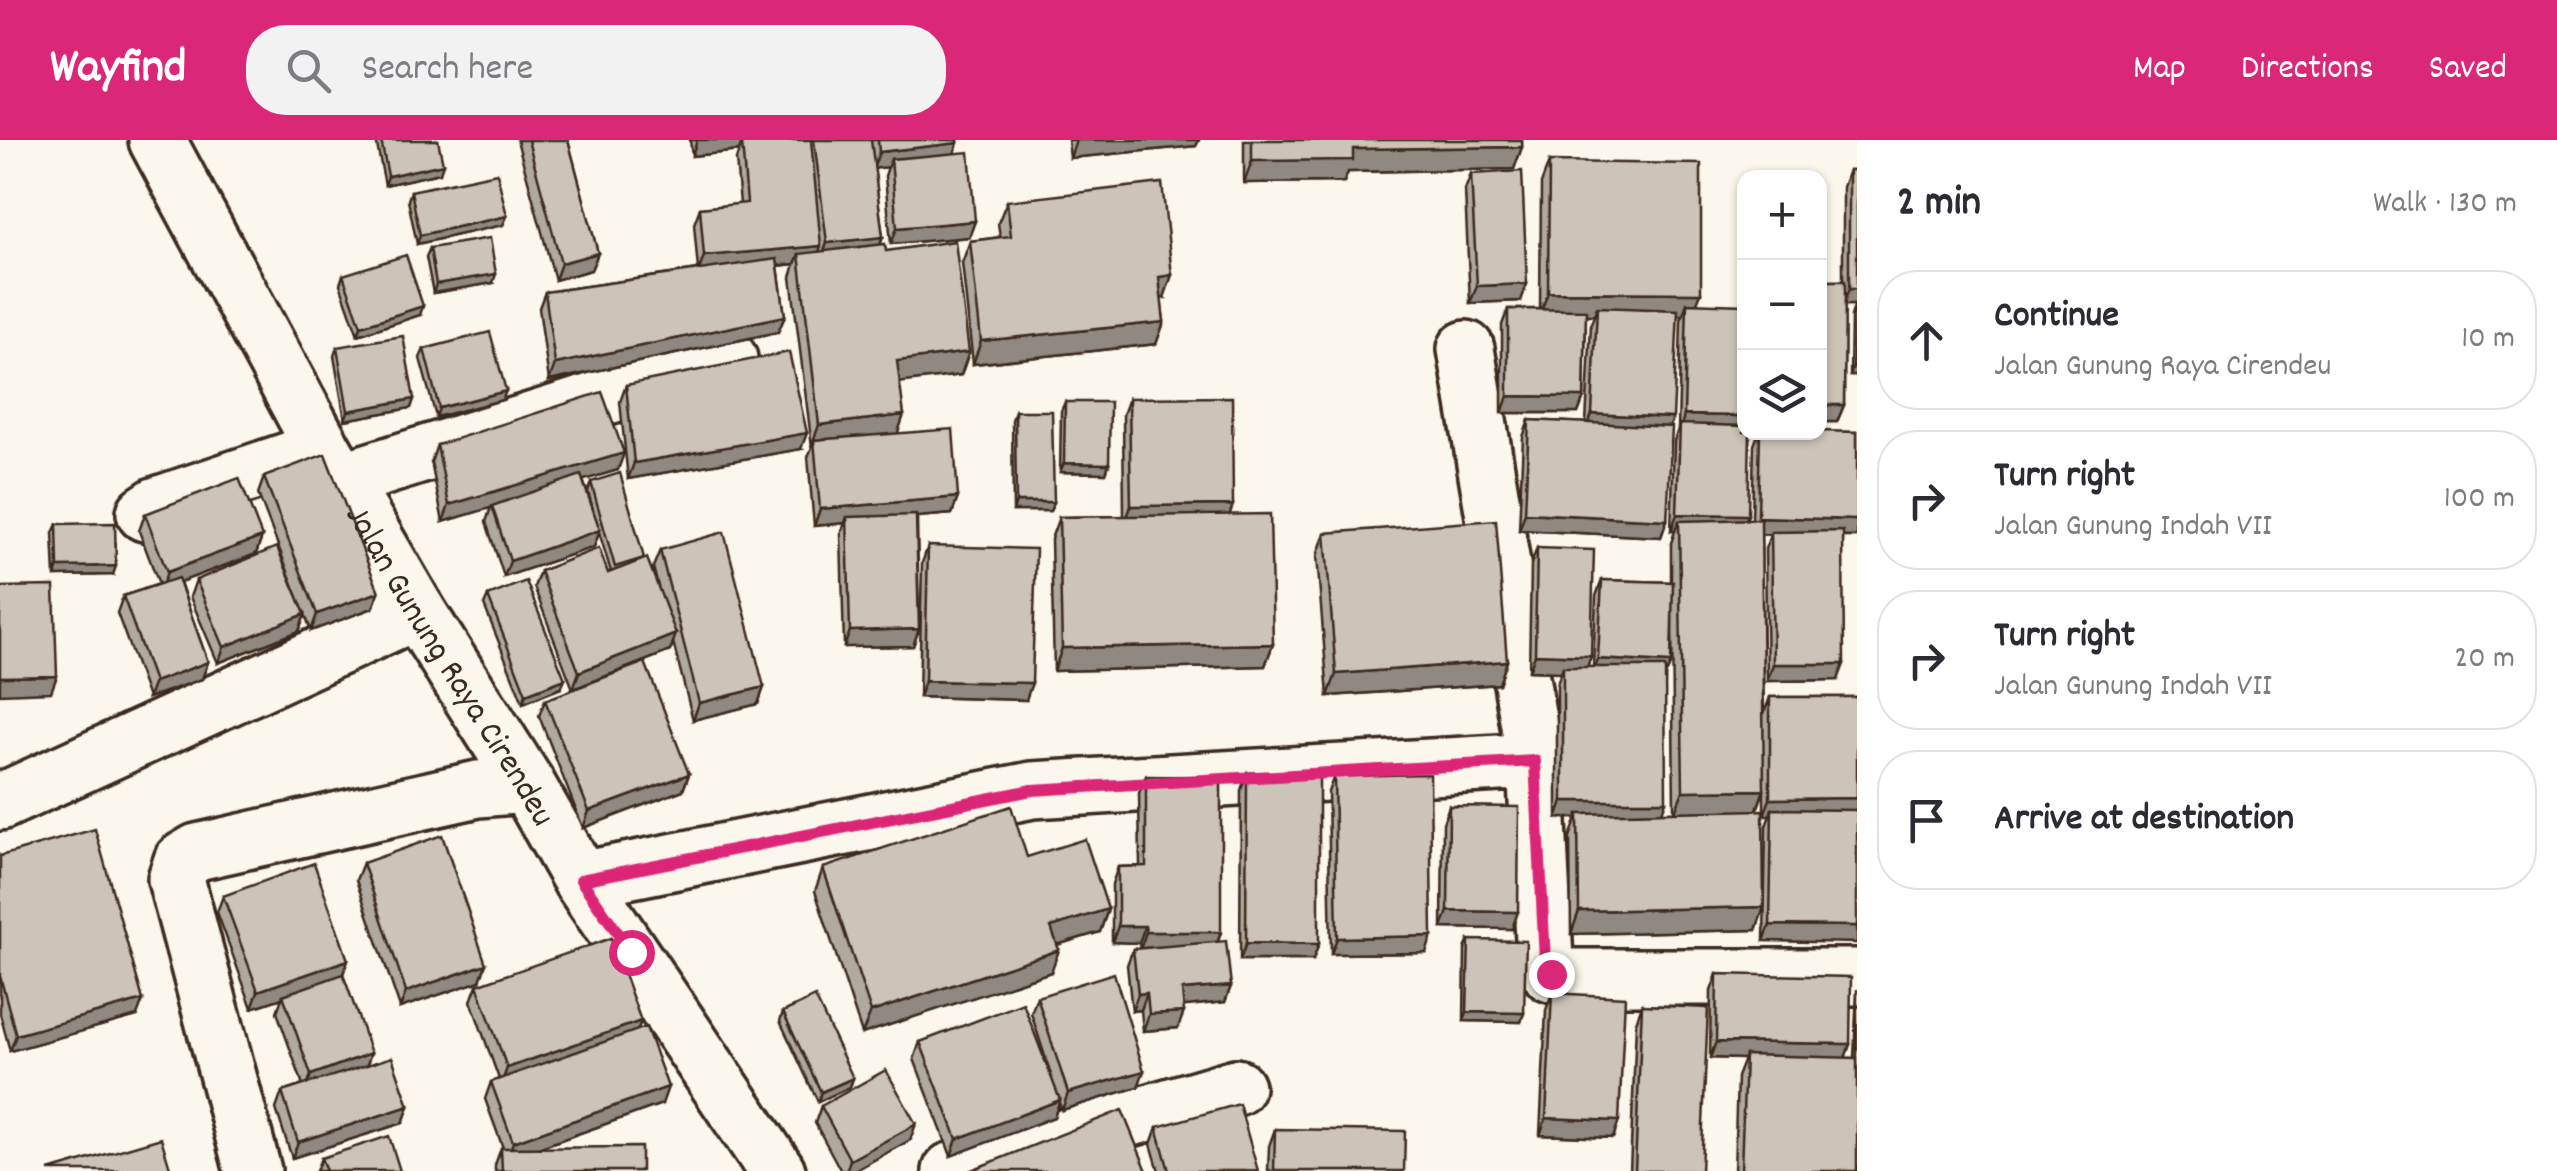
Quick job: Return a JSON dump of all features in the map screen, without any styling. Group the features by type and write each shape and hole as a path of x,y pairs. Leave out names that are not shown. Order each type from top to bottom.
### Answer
{"street":[{"name":"Jalan Gunung Raya Cirendeu","path":"166,142 332,464 417,611 581,880 777,1171"},
{"path":"1466,350 1535,761 1545,961 1551,974 1857,977"},
{"path":"145,513 157,505 332,464 730,359"},
{"path":"0,802 417,611"},
{"path":"581,880 1032,790 1535,761"},
{"path":"253,1171 176,878 182,861 197,852 478,789 526,786"},
{"path":"951,1171 1236,1087"}],"building":[{"path":"381,140 438,140 443,164 388,176"},
{"path":"528,140 568,140 598,253 561,263"},
{"path":"811,140 821,246 704,256 700,208 747,203 742,143"},
{"path":"814,140 871,140 883,237 827,243"},
{"path":"878,140 958,140 958,143 879,152"},
{"path":"1252,140 1522,140 1522,147 1353,149 1353,160 1252,161"},
{"path":"969,152 975,221 897,228 891,159"},
{"path":"1549,162 1701,164 1701,293 1548,292"},
{"path":"1849,170 1857,170 1857,289 1849,289"},
{"path":"1522,171 1527,284 1477,286 1471,174"},
{"path":"497,173 507,216 420,235 411,191"},
{"path":"1162,183 1172,275 1159,277 1164,322 981,341 970,241 1011,236 1007,201"},
{"path":"490,238 496,274 436,284 430,248"},
{"path":"955,241 969,352 897,361 904,415 819,425 799,254 885,244 886,251"},
{"path":"406,255 423,306 361,326 343,275"},
{"path":"777,259 785,316 555,364 545,292"},
{"path":"1827,281 1845,281 1844,405 1827,405"},
{"path":"1687,303 1737,305 1737,416 1684,415"},
{"path":"1597,307 1678,310 1673,418 1592,414"},
{"path":"1857,307 1857,367 1853,367"},
{"path":"1508,309 1586,310 1584,397 1508,396"},
{"path":"490,332 506,391 439,408 424,349"},
{"path":"403,336 414,399 348,411 337,347"},
{"path":"789,352 807,433 634,463 626,385"},
{"path":"602,392 624,453 449,505 437,445"},
{"path":"1232,397 1233,505 1131,506 1129,398"},
{"path":"1065,402 1110,402 1109,464 1064,463"},
{"path":"1015,411 1052,411 1054,502 1016,502"},
{"path":"1529,420 1672,427 1667,520 1525,513"},
{"path":"1680,424 1737,426 1737,440 1750,440 1748,515 1677,514"},
{"path":"953,429 958,497 820,509 814,440"},
{"path":"1827,431 1857,432 1857,520 1758,517 1760,440 1827,440"},
{"path":"325,454 379,592 317,614 264,477"},
{"path":"620,473 644,558 615,567 591,482"},
{"path":"581,475 600,530 510,561 492,506"},
{"path":"239,478 262,537 167,572 145,514"},
{"path":"1270,514 1273,644 1062,648 1059,517"},
{"path":"916,515 919,629 850,631 847,517"},
{"path":"1761,519 1764,790 1683,791 1679,521"},
{"path":"1496,520 1507,661 1336,674 1325,533"},
{"path":"115,523 116,566 58,567 57,524"},
{"path":"1843,531 1844,664 1773,664 1771,532"},
{"path":"724,532 764,687 699,703 660,550"},
{"path":"928,546 1036,549 1032,683 925,681"},
{"path":"277,547 305,614 224,647 196,580"},
{"path":"599,548 608,573 647,558 676,634 579,672 540,571"},
{"path":"1537,548 1594,550 1591,656 1535,654"},
{"path":"178,578 208,662 154,682 123,596"},
{"path":"1602,580 1673,582 1671,663 1598,659"},
{"path":"526,581 565,679 526,694 488,596"},
{"path":"54,586 57,676 0,677 0,587"},
{"path":"645,662 689,774 589,811 545,700"},
{"path":"1563,667 1665,667 1666,801 1563,801"},
{"path":"1770,697 1857,697 1857,798 1770,799"},
{"path":"1247,773 1319,773 1319,944 1246,943"},
{"path":"1430,774 1432,936 1337,938 1334,776"},
{"path":"1146,776 1221,777 1221,932 1146,932 1145,926 1118,926 1118,867 1146,866"},
{"path":"1011,806 1027,857 1085,839 1108,909 1051,927 1059,950 871,1012 823,868"},
{"path":"1449,806 1519,807 1518,912 1448,911"},
{"path":"1772,809 1857,810 1857,926 1770,925"},
{"path":"1763,810 1764,907 1579,911 1578,814"},
{"path":"95,829 143,1000 16,1035 0,976 0,856"},
{"path":"442,835 486,964 406,992 363,863"},
{"path":"314,863 348,960 258,991 223,896"},
{"path":"611,938 641,1021 507,1068 477,985"},
{"path":"1469,940 1526,941 1524,1013 1467,1012"},
{"path":"1226,941 1231,986 1182,990 1184,1012 1149,1014 1147,993 1138,994 1133,949"},
{"path":"1114,973 1144,1071 1068,1093 1037,997"},
{"path":"343,974 371,1053 311,1075 283,995"},
{"path":"1717,974 1851,977 1850,1044 1716,1042"},
{"path":"1552,993 1625,997 1619,1121 1546,1118"},
{"path":"815,997 853,1078 821,1092 783,1012"},
{"path":"1023,1003 1060,1100 957,1139 920,1042"},
{"path":"1642,1005 1708,1008 1701,1171 1635,1171"},
{"path":"646,1027 668,1087 513,1142 491,1082"},
{"path":"1745,1055 1857,1058 1857,1171 1741,1171"},
{"path":"392,1057 409,1106 298,1142 282,1092"},
{"path":"886,1070 916,1124 850,1160 821,1106"},
{"path":"1239,1104 1258,1171 1169,1171 1157,1127"},
{"path":"1122,1110 1147,1171 969,1171"},
{"path":"1275,1129 1405,1131 1404,1171 1274,1171"},
{"path":"389,1136 400,1171 326,1171 321,1158"},
{"path":"161,1138 171,1171 49,1171"},
{"path":"641,1147 641,1171 502,1171 501,1148"}],"route":[{"path":"631,952 581,880 1032,790 1535,761 1545,961 1551,974"}]}
